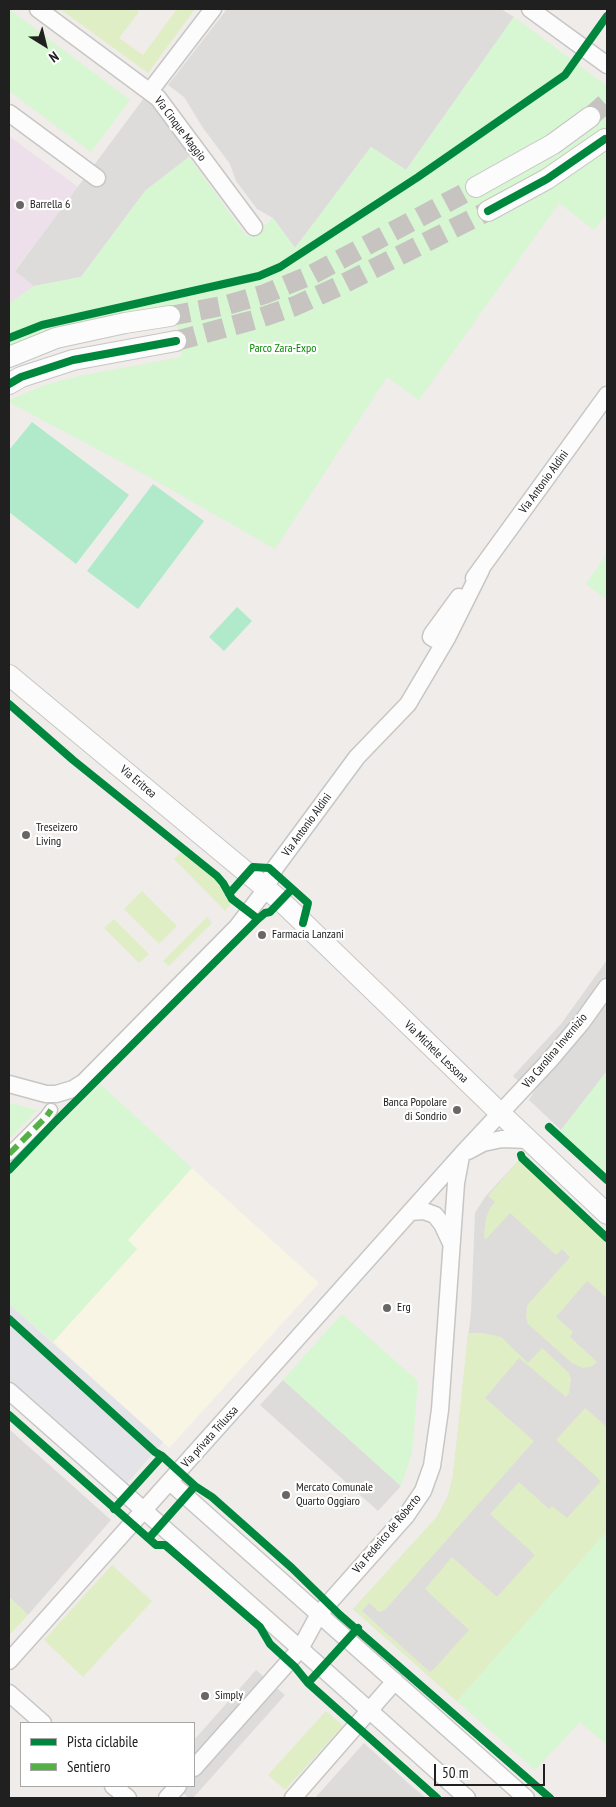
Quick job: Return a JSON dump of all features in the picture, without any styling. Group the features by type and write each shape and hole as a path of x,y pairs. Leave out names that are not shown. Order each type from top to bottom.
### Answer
{"street":[{"path":"38,9 150,91"},
{"name":"Via Cinque Maggio","path":"213,9 150,91 158,98 254,227"},
{"path":"530,9 607,65"},
{"path":"9,113 97,178"},
{"path":"476,188 552,144 590,117"},
{"path":"488,211 547,179 604,139"},
{"path":"9,357 56,338 125,323 170,316"},
{"path":"9,384 22,377 73,360 176,341"},
{"name":"Via Antonio Aldini","path":"9,1084 46,1094 56,1094 73,1089 92,1075 237,927 266,889 275,868 357,758 408,704 447,638 481,570 607,395"},
{"name":"Via Eritrea","path":"9,675 266,889"},
{"name":"Via Michele Lessona","path":"266,889 607,1214"},
{"name":"Via Carolina Invernizio","path":"499,1112 521,1092 554,1055 582,1022 607,987"},
{"path":"9,1154 51,1110"},
{"name":"Via Federico de Roberto","path":"410,1212 499,1112"},
{"name":"Via Federico de Roberto","path":"462,1154 483,1143 502,1138 529,1140"},
{"name":"Via Federico de Roberto","path":"195,1767 300,1648 319,1614 406,1516 423,1492 432,1466 440,1410 456,1183 462,1154"},
{"path":"410,1212 424,1211 435,1215 442,1224 452,1245"},
{"name":"Via privata Trilussa","path":"9,1661 410,1212"},
{"path":"9,1391 300,1648 466,1798"},
{"path":"170,1482 526,1798"},
{"path":"293,1798 395,1681"},
{"path":"9,1693 42,1722"},
{"path":"115,1787 128,1798"},
{"path":"167,1798 177,1787"}],"shaded area":[{"path":"227,9 501,9 514,17 406,170 371,147 295,248 273,218 257,209 236,181 230,164 203,128 184,97 168,85"},
{"path":"144,98 153,105 186,149 189,157 145,191 81,277 34,286 15,271"},
{"path":"9,136 78,187 15,270 34,286 9,304"},
{"path":"607,960 607,977 577,1019 521,1084 513,1076 561,1024"},
{"path":"607,997 607,1071 561,1130 529,1100 537,1086"},
{"path":"519,1160 607,1243 607,1531 457,1701 353,1609 437,1517 448,1496 453,1476 471,1312 475,1213 485,1197"},
{"path":"192,1168 319,1283 169,1448 53,1342 137,1249 127,1240"},
{"path":"9,1304 163,1442 124,1487 9,1385"},
{"path":"283,1380 401,1486 378,1511 260,1405"},
{"path":"9,1429 111,1520 28,1615 9,1597"},
{"path":"256,1670 285,1695 193,1798 189,1798 176,1787 195,1787 195,1739"},
{"path":"364,1743 408,1783 426,1798 315,1798"}],"green space":[{"path":"9,9 130,100 91,152 9,91"},
{"path":"60,9 134,9 139,12 119,38 143,55 177,9 195,9 148,73"},
{"name":"Parco Zara-Expo","path":"514,17 607,86 607,213 594,230 559,203 419,400 387,377 275,549 151,478 9,402 9,400 45,385 79,376 182,357 173,305 55,331 9,347 9,304 34,286 81,277 145,191 189,157 247,237 257,233 273,218 295,248 371,147 406,170"},
{"path":"32,422 129,495 76,564 9,512 9,450"},
{"path":"153,484 204,521 138,609 87,571"},
{"path":"607,553 607,600 586,584"},
{"path":"237,607 252,621 224,651 209,637"},
{"path":"182,851 220,884 225,896 232,903 225,911 174,859"},
{"path":"142,891 177,926 159,944 124,909"},
{"path":"207,917 212,923 169,966 163,961"},
{"path":"114,919 149,954 139,963 104,928"},
{"path":"607,1071 607,1180 559,1133"},
{"path":"100,1084 192,1168 128,1240 137,1249 53,1342 9,1304 9,1175"},
{"path":"9,1103 37,1110 9,1139"},
{"path":"519,1160 607,1243 607,1298 587,1281 556,1317 573,1332 570,1337 597,1362 592,1366 583,1368 572,1363 528,1324 526,1316 527,1306 570,1257 562,1249 556,1255 510,1213 486,1239 484,1237 486,1218 495,1202 488,1196"},
{"path":"342,1314 418,1381 412,1453 401,1486 283,1380"},
{"path":"468,1333 482,1333 501,1337 528,1363 542,1348 569,1373 571,1380 569,1393 566,1397 519,1358 485,1398 534,1441 385,1610 379,1612 369,1603 362,1611 430,1672 433,1670 469,1630 425,1589 452,1557 497,1597 535,1555 490,1514 519,1482 549,1509 552,1506 567,1518 601,1481 556,1440 585,1408 607,1427 607,1531 457,1701 353,1609 437,1517 448,1496 453,1476"},
{"path":"607,1531 607,1745 580,1722 535,1770 457,1701"},
{"path":"112,1565 152,1601 83,1677 44,1640"},
{"path":"9,1597 28,1615 9,1635"},
{"path":"326,1711 343,1726 285,1790 268,1775"}],"tunnel":[{"path":"590,117 607,102"},
{"path":"170,316 227,305 265,294 313,274 476,187"},
{"path":"176,341 257,319 295,306 337,287 488,211"}],"marked path":[{"path":"9,1154 51,1110"}],"cycle path":[{"path":"9,338 42,325 259,276 280,267 418,177 565,75 607,16"},
{"path":"488,211 547,179 605,139"},
{"path":"9,384 21,377 73,360 176,341"},
{"path":"9,704 73,760 217,876 232,899 258,919"},
{"path":"229,894 253,867 269,868 308,903 303,923"},
{"path":"9,1170 258,919 265,913 270,912 292,889"},
{"path":"549,1127 607,1180"},
{"path":"521,1155 607,1238"},
{"path":"9,1319 155,1452 195,1486 212,1497 292,1568 340,1615 550,1798"},
{"path":"9,1415 156,1545 165,1545 260,1627 270,1644 295,1667 308,1683 437,1798"},
{"path":"114,1509 162,1456"},
{"path":"149,1538 195,1486"},
{"path":"308,1683 358,1628"}],"place":[{"name":"Barrella 6","path":"20,205"},
{"name":"Treseizero Living","path":"26,835"},
{"name":"Farmacia Lanzani","path":"262,935"},
{"name":"Banca Popolare di Sondrio","path":"457,1110"},
{"name":"Erg","path":"387,1308"},
{"name":"Mercato Comunale Quarto Oggiaro","path":"286,1495"},
{"name":"Simply","path":"205,1696"}]}
